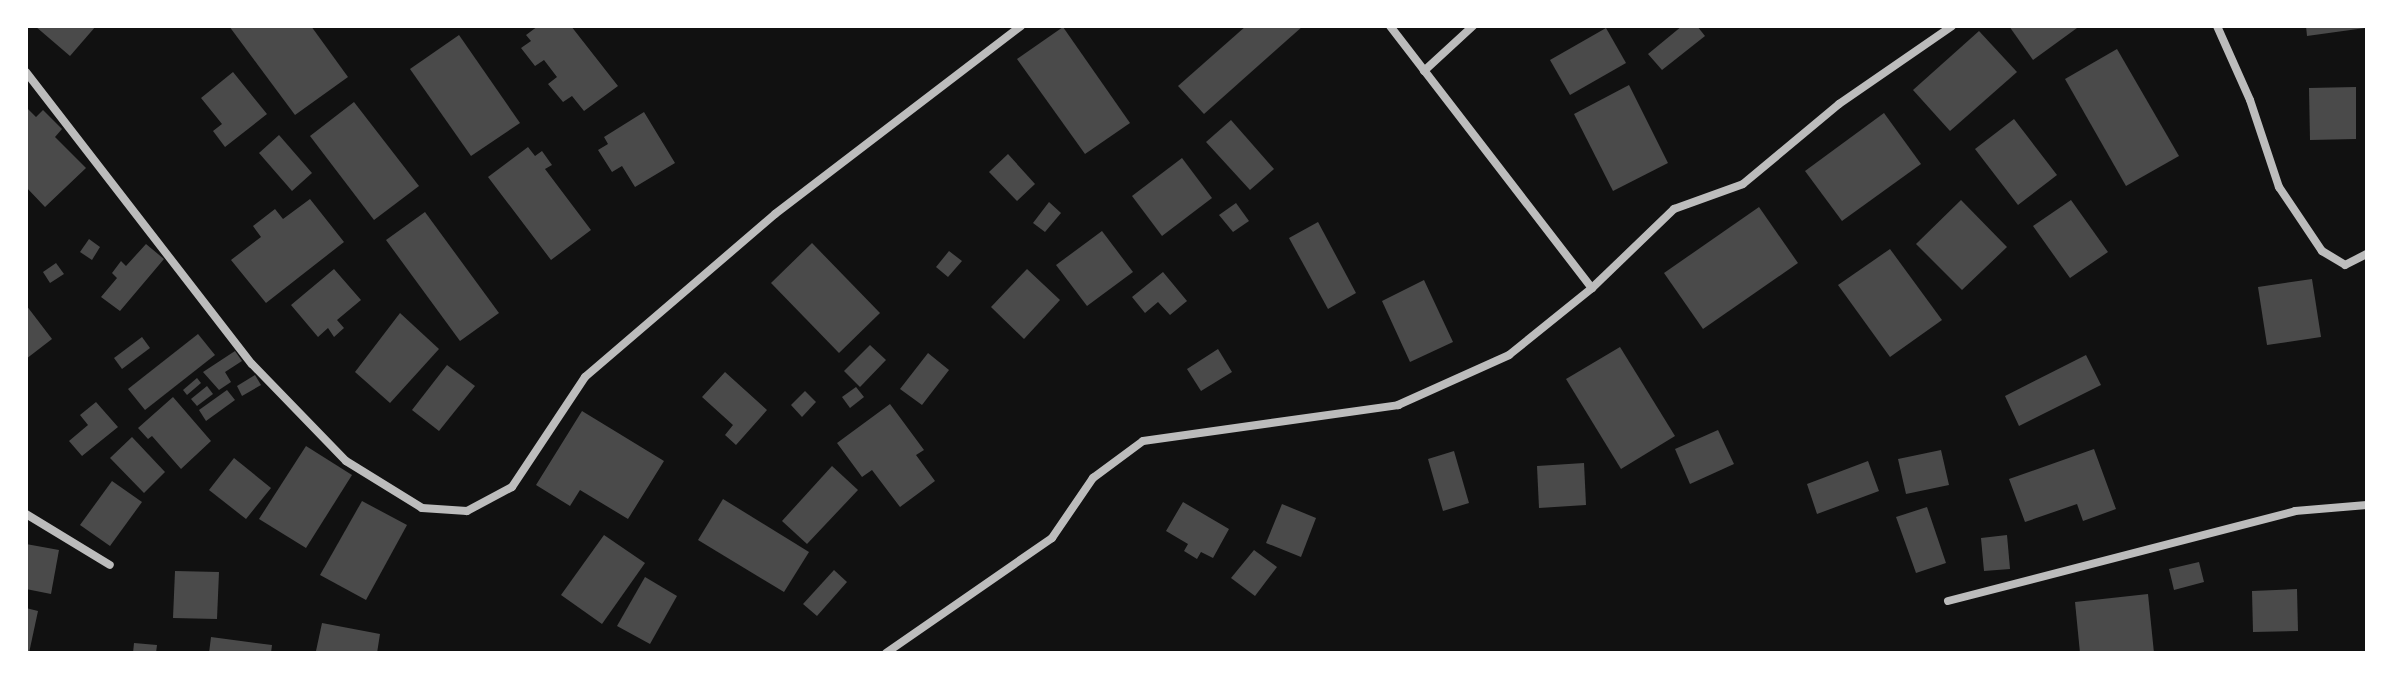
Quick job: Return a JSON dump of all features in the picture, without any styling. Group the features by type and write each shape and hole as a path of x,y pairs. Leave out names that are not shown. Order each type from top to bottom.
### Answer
{"street":[{"path":"26,72 252,364 346,461 422,508 467,511 512,487 585,377 775,214 1021,26"},
{"path":"1390,26 1592,288"},
{"path":"1424,71 1473,26"},
{"path":"886,653 1052,538 1093,478 1143,441 1398,405 1509,355 1592,288 1674,209 1743,184 1839,104 1952,26"},
{"path":"2217,26 2288,200 2322,251 2345,265 2367,254"},
{"path":"1948,601 2295,511 2367,505"},
{"path":"26,514 110,565"}],"building":[{"path":"35,26 96,26 70,56"},
{"path":"229,26 311,26 348,77 295,115"},
{"path":"538,26 571,26 618,86 584,111 572,96 563,102 548,84 557,77 544,60 535,66 521,48 531,41 526,35"},
{"path":"1246,26 1303,26 1204,114 1178,86"},
{"path":"1682,26 1697,26 1705,36 1662,70 1648,54"},
{"path":"2009,26 2076,26 2077,28 2033,60"},
{"path":"2306,26 2364,26 2365,28 2307,36"},
{"path":"1063,27 1130,123 1085,154 1017,59"},
{"path":"1606,28 1626,63 1570,95 1550,60"},
{"path":"1979,31 2017,72 1950,131 1913,90"},
{"path":"459,35 520,123 471,156 410,69"},
{"path":"2117,49 2179,156 2126,186 2065,79"},
{"path":"233,72 267,114 225,147 213,131 222,124 201,98"},
{"path":"1629,85 1668,163 1613,191 1574,114"},
{"path":"2356,87 2356,139 2310,140 2309,88"},
{"path":"354,102 419,186 374,220 310,136"},
{"path":"26,107 36,117 43,110 62,129 55,137 86,168 45,207 26,187"},
{"path":"644,112 675,163 635,187 622,166 612,172 598,150 608,144 604,137"},
{"path":"1884,113 1921,164 1842,221 1805,171"},
{"path":"2014,119 2057,175 2018,205 1975,149"},
{"path":"1231,120 1274,169 1250,190 1206,142"},
{"path":"279,135 312,173 292,191 259,153"},
{"path":"528,147 535,156 542,151 552,165 545,169 591,230 551,260 488,177"},
{"path":"1008,154 1035,184 1017,201 989,172"},
{"path":"1182,158 1212,198 1162,236 1132,196"},
{"path":"310,199 344,242 266,303 231,260 261,237 253,226 275,209 283,219"},
{"path":"1961,200 2007,247 1962,290 1916,244"},
{"path":"2071,200 2108,252 2070,278 2033,226"},
{"path":"1049,202 1061,213 1045,232 1033,223"},
{"path":"1236,203 1249,221 1233,232 1219,215"},
{"path":"1759,207 1798,263 1703,329 1664,273"},
{"path":"425,212 499,313 460,341 386,240"},
{"path":"1318,222 1356,293 1328,309 1289,238"},
{"path":"1102,231 1133,272 1087,306 1056,265"},
{"path":"89,239 100,247 92,260 80,252"},
{"path":"812,243 880,313 839,353 771,283"},
{"path":"146,244 164,259 120,311 101,297 117,278 112,273 121,261 126,266"},
{"path":"1890,249 1942,320 1890,357 1838,285"},
{"path":"949,251 962,261 948,277 936,267"},
{"path":"56,263 64,274 50,283 43,272"},
{"path":"334,269 361,300 337,320 344,328 334,337 328,328 318,337 291,305"},
{"path":"1027,269 1060,300 1024,339 991,307"},
{"path":"1163,272 1187,301 1170,315 1158,302 1145,313 1132,297"},
{"path":"2312,279 2321,337 2267,345 2258,287"},
{"path":"1424,280 1453,342 1410,362 1382,301"},
{"path":"26,305 52,339 26,359"},
{"path":"400,313 439,349 390,403 355,372"},
{"path":"198,334 215,355 145,410 128,389"},
{"path":"142,337 150,348 122,369 114,358"},
{"path":"870,345 886,360 860,387 844,371"},
{"path":"1620,347 1675,436 1621,469 1566,379"},
{"path":"1218,349 1232,372 1201,391 1187,369"},
{"path":"235,351 242,361 225,372 231,382 219,390 203,372"},
{"path":"928,353 949,370 922,405 900,389"},
{"path":"2086,355 2101,385 2019,426 2005,396"},
{"path":"447,365 475,386 439,431 412,410"},
{"path":"725,372 767,410 736,445 725,435 733,425 702,397"},
{"path":"255,375 261,385 242,396 237,386"},
{"path":"197,378 201,383 187,395 183,390"},
{"path":"207,386 213,394 197,406 191,399"},
{"path":"856,387 864,397 850,408 842,397"},
{"path":"227,390 235,400 206,421 199,410"},
{"path":"805,391 816,402 802,417 791,405"},
{"path":"173,397 211,441 181,469 152,436 148,439 138,428"},
{"path":"96,402 118,427 82,456 69,441 88,425 80,415"},
{"path":"890,404 924,450 916,455 935,481 900,507 872,470 862,477 837,443"},
{"path":"582,411 664,461 628,519 580,490 570,506 536,485"},
{"path":"1718,430 1734,464 1690,484 1675,449"},
{"path":"132,437 165,472 144,493 110,458"},
{"path":"306,446 352,475 306,548 259,519"},
{"path":"2094,449 2116,509 2083,521 2077,504 2025,522 2009,479"},
{"path":"1941,450 1949,485 1906,494 1898,459"},
{"path":"1454,451 1469,503 1443,511 1428,459"},
{"path":"234,458 271,488 246,519 209,490"},
{"path":"1868,461 1879,491 1817,514 1807,484"},
{"path":"1584,463 1586,505 1539,508 1537,466"},
{"path":"832,466 858,490 807,544 782,521"},
{"path":"112,481 142,502 110,546 80,525"},
{"path":"723,499 809,552 784,592 698,540"},
{"path":"362,501 407,525 366,600 320,575"},
{"path":"1183,502 1229,529 1213,558 1201,552 1197,559 1184,551 1188,544 1166,531"},
{"path":"1282,504 1316,518 1301,557 1266,543"},
{"path":"1927,507 1946,563 1916,573 1896,517"},
{"path":"604,535 645,563 602,624 561,595"},
{"path":"2007,535 2010,569 1984,571 1981,538"},
{"path":"26,544 59,550 51,594 26,589"},
{"path":"1254,550 1277,567 1255,596 1231,578"},
{"path":"2199,562 2204,582 2174,590 2169,569"},
{"path":"834,570 847,582 817,616 803,604"},
{"path":"175,571 219,572 217,619 173,618"},
{"path":"645,577 677,596 650,644 617,626"},
{"path":"2297,589 2298,631 2253,632 2252,591"},
{"path":"2148,594 2154,653 2080,653 2075,602"},
{"path":"26,608 38,611 29,653 26,653"},
{"path":"322,623 380,634 377,653 316,651"},
{"path":"211,637 272,645 271,653 209,653"},
{"path":"134,643 157,645 156,653 133,653"}]}
